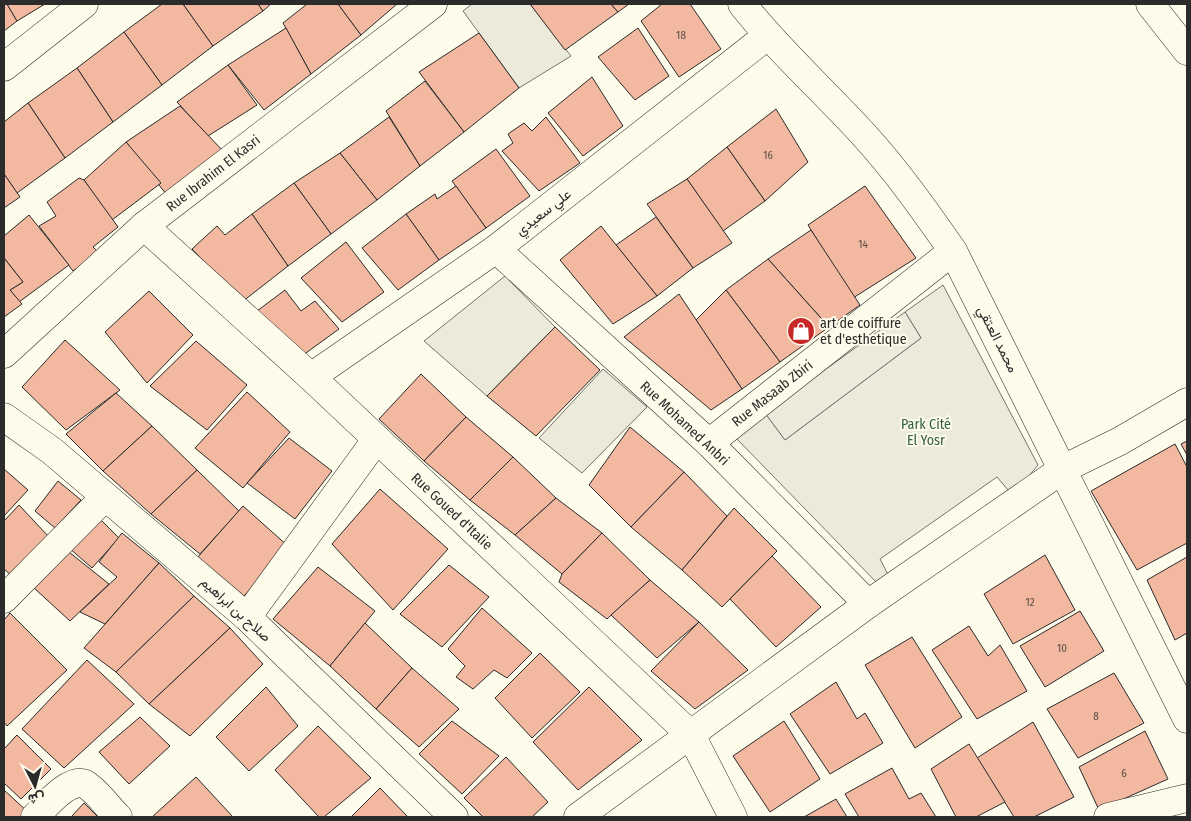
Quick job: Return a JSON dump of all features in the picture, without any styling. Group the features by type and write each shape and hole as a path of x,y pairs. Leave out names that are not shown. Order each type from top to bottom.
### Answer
{"street":[{"path":"4,67 84,4"},
{"name":"Rue Ibrahim El Kasri","path":"4,354 144,226 433,4"},
{"name":"محمد العتقي","path":"742,4 767,36 865,136 916,198 953,250 1187,719"},
{"path":"1150,4 1187,51"},
{"name":"علي سعيدي","path":"311,377 496,249 767,36"},
{"name":"Rue Goued d'Italie","path":"144,226 311,377 691,735 733,817"},
{"name":"Rue Mohamed Anbri","path":"496,249 709,443 868,604"},
{"name":"Rue Masaab Zbiri","path":"709,443 953,250"},
{"path":"578,817 868,604 1063,469 1120,440 1187,402"},
{"name":"صلاح بن ابراهيم","path":"4,417 52,451 247,617 454,817"},
{"path":"247,617 376,440"},
{"path":"4,599 105,497"},
{"path":"35,817 58,794 77,783 86,784 118,817"},
{"path":"1108,817 1187,798"}],"green space":[{"path":"472,4 530,4 571,56 519,88 463,11"},
{"path":"505,276 555,327 487,396 424,341"},
{"name":"Park Cité El Yosr","path":"943,285 1038,465 1013,496 997,477 880,559 892,582 880,586 736,438 765,413 785,440 921,338 905,312"},
{"path":"603,369 647,407 582,473 539,438"}],"shaded area":[{"path":"905,312 921,338 785,440 765,413"}],"building":[{"path":"4,4 7,4 17,21 4,31"},
{"path":"7,4 45,4 17,21"},
{"path":"162,4 183,4 213,46 162,85 124,32"},
{"path":"183,4 258,4 263,11 213,46"},
{"path":"258,4 271,4 263,11"},
{"path":"307,4 338,4 361,35 311,74 283,23"},
{"path":"338,4 397,4 361,35"},
{"path":"530,4 611,4 618,12 565,50"},
{"path":"611,4 629,4 618,12"},
{"path":"662,4 690,4 721,49 679,77 641,21"},
{"path":"286,28 311,74 264,110 228,65"},
{"path":"638,28 669,76 635,100 598,57"},
{"path":"124,32 162,85 113,122 77,68"},
{"path":"479,33 519,88 464,132 419,72"},
{"path":"228,65 257,105 208,136 177,102"},
{"path":"77,68 113,122 65,158 28,103"},
{"path":"592,77 623,126 583,156 548,113"},
{"path":"425,81 464,132 420,166 386,111"},
{"path":"28,103 65,158 17,193 4,174 4,122"},
{"path":"180,106 225,153 166,194 126,142"},
{"path":"776,109 808,162 765,201 727,147"},
{"path":"389,117 420,166 377,200 340,153"},
{"path":"546,117 580,163 539,191 502,151 513,143 508,134 524,123 532,131"},
{"path":"126,142 161,183 112,220 84,180"},
{"path":"727,147 765,201 723,231 687,179"},
{"path":"496,149 530,196 486,228 452,181"},
{"path":"340,153 377,200 331,234 294,183"},
{"path":"4,174 20,197 4,208"},
{"path":"79,178 84,180 118,227 93,247 99,253 73,271 39,226 56,216 47,202"},
{"path":"687,179 732,243 693,268 647,204"},
{"path":"294,183 331,234 288,266 252,214"},
{"path":"456,186 486,228 439,260 406,214 435,194 437,199"},
{"path":"865,186 916,258 853,298 808,225"},
{"path":"252,214 288,266 242,302 192,249 217,226 225,235"},
{"path":"406,214 439,260 398,290 362,248"},
{"path":"29,215 69,265 19,302 10,290 23,282 4,258 4,236"},
{"path":"656,217 693,268 657,296 616,245"},
{"path":"601,226 657,296 613,324 560,260"},
{"path":"811,230 860,305 829,327 768,259"},
{"path":"346,242 384,292 342,322 301,278"},
{"path":"4,258 23,282 10,290 22,304 4,317"},
{"path":"768,259 829,327 780,362 726,290"},
{"path":"285,290 301,311 315,301 339,329 299,358 257,311"},
{"path":"726,290 780,362 742,389 696,320"},
{"path":"149,291 193,335 147,383 105,332"},
{"path":"679,294 742,389 711,410 624,337"},
{"path":"555,327 600,370 536,436 487,396"},
{"path":"65,340 120,390 66,430 22,387"},
{"path":"196,341 247,385 207,430 150,386"},
{"path":"421,374 466,417 424,461 379,419"},
{"path":"247,392 290,432 243,488 195,448"},
{"path":"116,393 152,426 103,471 66,434"},
{"path":"466,417 513,457 470,500 424,461"},
{"path":"152,426 197,470 151,514 103,471"},
{"path":"630,427 684,472 631,527 589,485"},
{"path":"289,438 332,471 295,519 247,483"},
{"path":"1187,441 1187,455 1181,444"},
{"path":"1175,444 1187,467 1187,543 1137,570 1091,491"},
{"path":"513,457 556,498 515,535 470,500"},
{"path":"4,469 28,490 4,516"},
{"path":"197,470 239,511 200,554 151,514"},
{"path":"684,472 727,516 682,570 631,527"},
{"path":"58,481 81,500 55,528 35,511"},
{"path":"380,489 448,549 393,610 332,544"},
{"path":"556,498 602,533 562,574 515,535"},
{"path":"19,505 49,537 13,577 4,569 4,521"},
{"path":"243,506 289,547 244,596 197,558"},
{"path":"734,508 777,551 722,607 682,570"},
{"path":"97,516 119,538 92,568 68,547"},
{"path":"122,533 159,563 105,624 80,612 117,577 99,562"},
{"path":"602,533 650,580 607,619 559,582 562,574"},
{"path":"69,552 109,584 70,621 34,588"},
{"path":"1045,555 1075,610 1013,644 984,594"},
{"path":"772,556 821,607 776,647 730,599"},
{"path":"1187,557 1187,633 1175,640 1147,580"},
{"path":"159,563 194,596 116,672 84,648"},
{"path":"449,565 489,597 442,647 400,614"},
{"path":"318,567 375,611 330,666 273,619"},
{"path":"650,580 699,622 657,658 611,615"},
{"path":"194,596 230,628 149,704 116,672"},
{"path":"482,608 532,653 507,678 494,670 473,689 456,677 465,666 448,649"},
{"path":"1080,611 1104,651 1045,687 1020,646"},
{"path":"10,613 67,670 7,726 4,722 4,620"},
{"path":"699,622 748,670 695,709 651,671"},
{"path":"365,623 412,668 376,709 330,666"},
{"path":"969,626 988,656 1000,645 1027,691 977,719 932,650"},
{"path":"230,628 263,664 190,736 149,704"},
{"path":"912,637 962,717 915,748 865,665"},
{"path":"540,653 580,692 532,738 495,698"},
{"path":"87,660 134,704 64,768 22,729"},
{"path":"412,668 459,709 419,747 376,709"},
{"path":"1114,673 1144,723 1078,758 1047,709"},
{"path":"836,682 857,719 865,713 883,743 830,774 790,714"},
{"path":"266,687 298,726 249,771 216,737"},
{"path":"589,687 642,740 578,790 533,742"},
{"path":"140,717 170,746 129,784 99,752"},
{"path":"452,721 499,756 462,794 419,754"},
{"path":"784,721 820,779 770,812 733,756"},
{"path":"1033,722 1074,797 1034,817 1014,817 977,758"},
{"path":"318,726 371,778 324,817 319,817 275,770"},
{"path":"1145,731 1168,779 1099,810 1079,767"},
{"path":"17,735 51,769 21,799 4,783 4,749"},
{"path":"969,744 1005,802 976,817 956,817 931,769"},
{"path":"506,757 548,802 532,817 483,817 464,798"},
{"path":"892,768 909,799 921,793 936,817 859,817 845,794"},
{"path":"196,777 233,817 152,817"},
{"path":"380,788 408,817 351,817"},
{"path":"4,790 29,813 24,817 4,817"},
{"path":"836,799 847,817 804,817"},
{"path":"84,803 98,817 71,817"}],"place":[{"name":"art de coiffure et d'esthetique","path":"801,331"}]}
